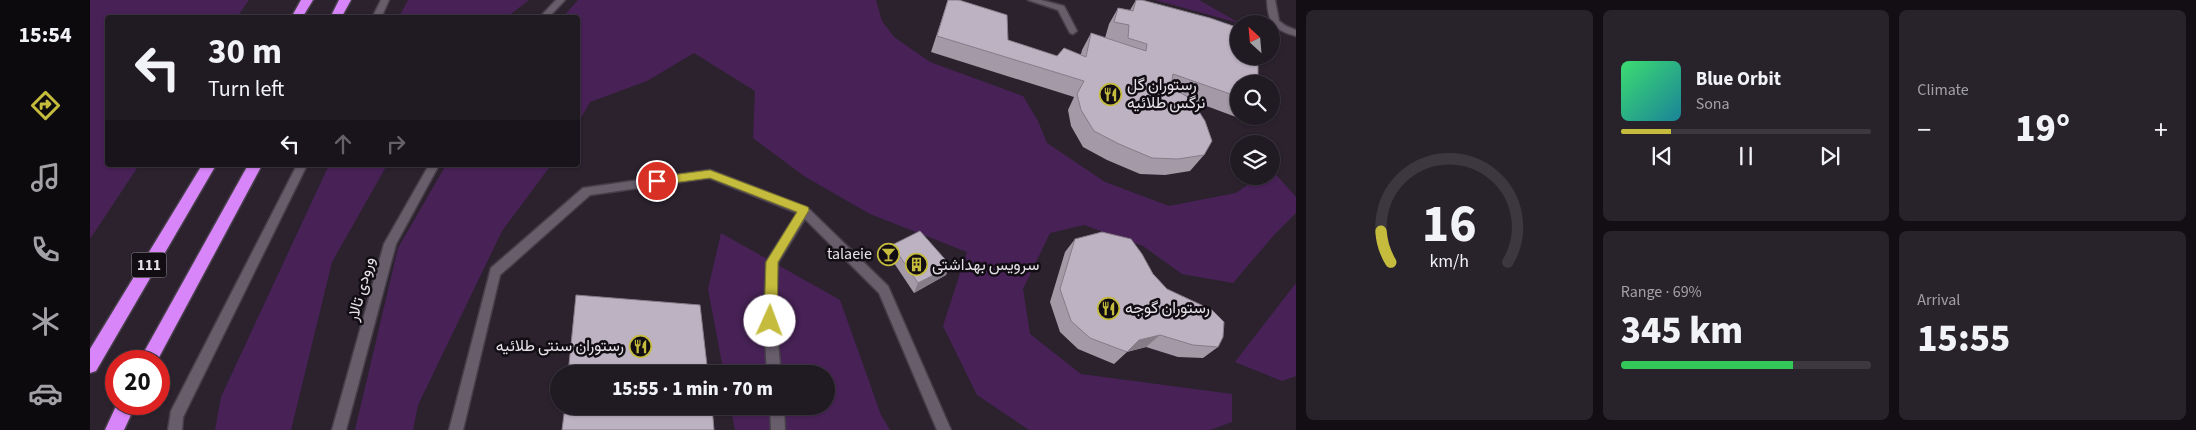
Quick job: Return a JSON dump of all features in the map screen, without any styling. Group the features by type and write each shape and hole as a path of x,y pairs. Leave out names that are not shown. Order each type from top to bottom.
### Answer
{"highway":[{"path":"298,15 307,0"},
{"path":"337,15 345,0"},
{"name":"111","path":"90,365 208,167"},
{"name":"111","path":"154,350 254,167"},
{"path":"114,430 122,415"}],"lane":[{"path":"378,15 385,0"},
{"path":"546,15 561,0"},
{"path":"1032,0 1062,8 1073,31"},
{"path":"1270,0 1272,17 1276,25 1296,33"},
{"path":"175,430 176,416 301,167"},
{"name":"ورودی تالار","path":"340,430 390,244 433,167"},
{"path":"456,430 495,272 587,191 710,174 804,210 884,290 944,430"},
{"path":"773,365 770,321 772,262 804,210"},
{"path":"777,415 778,430"}],"shaded area":[{"path":"90,0 249,0 238,15 105,15 105,167 138,167 90,239"},
{"path":"408,0 529,0 510,15 400,15"},
{"path":"578,0 876,0 882,21 894,37 930,62 1023,96 1038,121 1047,143 1105,182 1169,206 1236,193 1247,185 1280,185 1280,179 1296,197 1296,213 1274,235 1233,283 1182,274 1143,246 1084,225 1050,233 1023,289 1030,334 1081,374 1232,394 1232,422 1210,430 1029,430 977,395 943,326 967,252 870,214 804,176 753,138 755,91 694,53 647,81 590,102 580,120 580,15 565,15"},
{"path":"1155,0 1199,0 1230,18 1230,21"},
{"path":"328,167 386,167 332,262 291,430 215,430 221,397"},
{"path":"445,167 550,167 502,231 418,405 413,430 355,430 398,248"},
{"path":"721,233 840,300 881,415 890,430 735,430 732,415 835,415 835,365 722,365 708,289"},
{"path":"1296,283 1296,376 1282,381 1235,362"}],"building":[{"name":"رستوران گل نرگس طلائیه","path":"948,0 959,0 1007,15 1008,40 1057,56 1064,48 1086,57 1091,33 1146,51 1147,44 1128,38 1129,25 1114,22 1118,8 1133,11 1136,0 1142,0 1230,25 1230,65 1258,65 1258,75 1230,75 1230,94 1173,74 1171,87 1191,99 1205,121 1212,141 1204,155 1178,159 1152,158 1094,131 1081,110 1077,94 1084,81 937,36"},
{"name":"سرویس بهداشتی","path":"920,231 951,266 918,283 892,245"},
{"name":"رستوران گوجه","path":"1102,232 1131,239 1153,274 1167,289 1212,310 1224,322 1223,337 1218,347 1193,345 1160,335 1139,340 1127,352 1090,338 1071,321 1060,289 1075,239"},
{"name":"رستوران سنتی طلائیه","path":"576,295 700,305 707,365 569,365"},
{"path":"564,415 713,415 714,430 562,430"}],"place":[{"name":"رستوران گل نرگس طلائیه","path":"1111,94"},
{"name":"talaeie","path":"888,254"},
{"name":"سرویس بهداشتی","path":"916,265"},
{"name":"رستوران گوجه","path":"1109,308"},
{"name":"رستوران سنتی طلائیه","path":"640,346"}],"route":[{"path":"657,181 710,174 804,210 772,262 770,321"}]}
